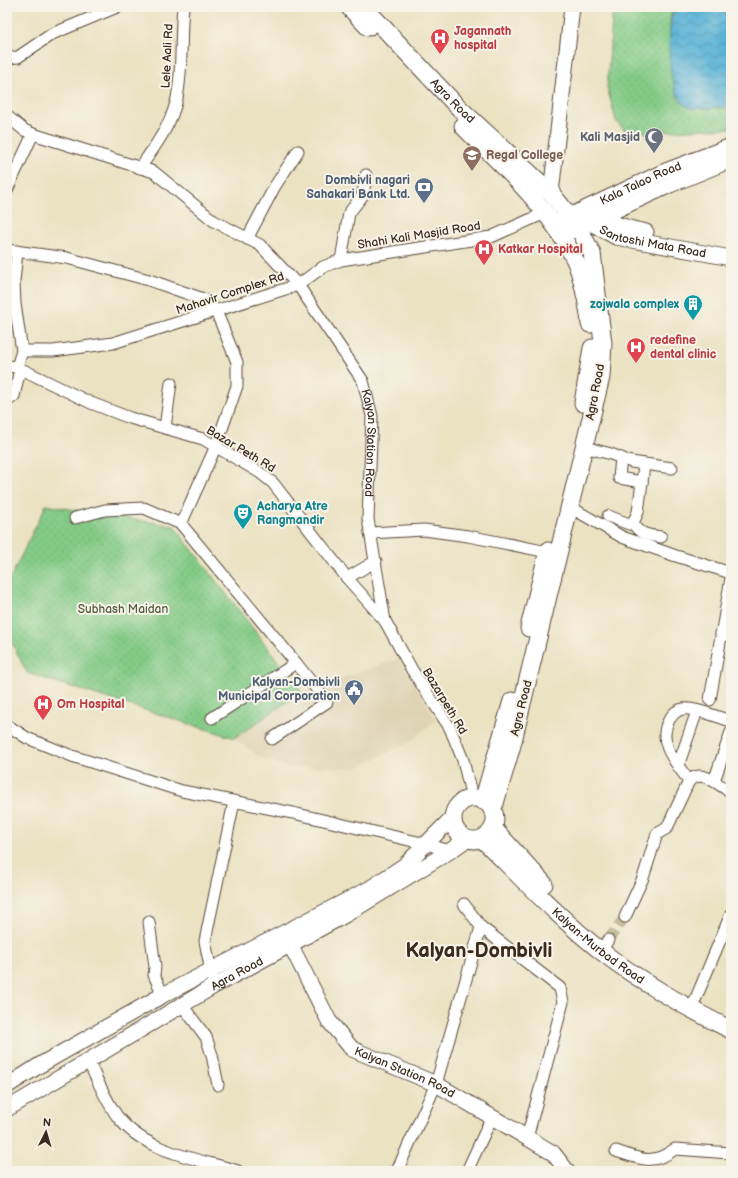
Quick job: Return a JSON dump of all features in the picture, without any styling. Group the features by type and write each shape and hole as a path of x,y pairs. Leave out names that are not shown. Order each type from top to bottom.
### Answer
{"main road":[{"name":"Agra Road","path":"349,7 536,201 575,259 589,313 592,350 587,389 518,679 482,802 495,803 512,745 601,377 603,343 592,253 586,217 552,193 456,105 364,7"},
{"path":"552,193 572,7"},
{"name":"Kala Talao Road","path":"552,224 586,217 731,146"},
{"name":"Kala Talao Road","path":"666,178 731,160"},
{"name":"Santoshi Mata Road","path":"586,217 628,228 731,250"},
{"name":"Santoshi Mata Road","path":"586,217 616,237 731,258"},
{"path":"461,802 482,802 495,818 481,835 455,829 453,817 461,802"},
{"name":"Agra Road","path":"409,869 426,844 453,817"},
{"name":"Agra Road","path":"7,1109 214,986 369,889 481,835"},
{"name":"Kalyan-Murbad Road","path":"481,835 558,900 605,945 671,992 731,1030"},
{"name":"Agra Road","path":"7,1086 40,1065 163,995 211,970 287,939"},
{"name":"Kalyan Station Road","path":"287,939 329,1021 352,1048 436,1084 553,1153 567,1171"},
{"name":"Kalyan-Murbad Road","path":"693,1005 731,1020"}],"street":[{"path":"7,58 18,57 52,34 117,7"},
{"name":"Lele Aali Rd","path":"140,168 165,132 177,99 182,46 181,31 183,7"},
{"name":"Mahavir Complex Rd","path":"7,116 24,130 33,134 154,172 214,221 260,245 298,285 113,343 53,350 22,350"},
{"path":"7,190 33,134"},
{"path":"247,239 275,186 298,152"},
{"path":"341,260 349,213 363,195 366,175"},
{"name":"Shahi Kali Masjid Road","path":"298,285 323,267 341,260 491,237 552,224"},
{"path":"7,401 14,396 15,368 22,350 15,304 12,250 67,258 149,280 206,300 216,311 237,362 237,386 216,446 181,524"},
{"name":"Kalyan Station Road","path":"298,285 363,380 372,416 368,519 385,621"},
{"name":"Bazar Peth Rd","path":"15,368 91,403 130,418 204,439 260,472 273,483 347,578 385,621"},
{"path":"165,428 171,383"},
{"path":"584,447 631,462 672,468"},
{"path":"621,458 619,478 642,482"},
{"path":"633,523 638,512 644,464"},
{"path":"75,518 105,510 144,508 181,524 327,702 272,739"},
{"path":"570,508 622,537 731,573"},
{"path":"608,516 629,524 633,523"},
{"path":"633,523 638,531 643,534 661,537"},
{"path":"370,533 424,530 468,536 548,552"},
{"path":"347,578 376,561"},
{"path":"710,700 726,634 731,578"},
{"name":"Bazarpeth Rd","path":"385,621 412,670 450,728 482,802"},
{"path":"212,718 296,663"},
{"path":"689,781 670,754 665,742 667,724 673,713 683,709 697,711 731,721"},
{"path":"678,766 697,711"},
{"path":"7,725 27,738 72,756 182,791 426,844 450,851"},
{"path":"714,781 731,732"},
{"path":"625,917 643,878 657,834 667,828 689,781 693,777 700,776 714,781 726,789 731,787"},
{"path":"214,986 204,941 234,802"},
{"path":"464,904 481,927 560,988 563,1002 527,1138"},
{"path":"693,1005 731,914"},
{"path":"149,922 155,966 154,974 163,995"},
{"path":"397,1171 436,1084 481,927"},
{"path":"182,1005 206,1037 212,1054 218,1085"},
{"path":"88,1062 112,1108 125,1125 137,1135 160,1148 238,1171"},
{"path":"468,1171 492,1117"},
{"path":"616,1151 647,1161 663,1158 675,1149 731,1154"}],"shaded area":[{"name":"Kalyan-Dombivli Municipal Corporation","path":"400,658 436,720 408,743 356,768 286,767 258,756 234,738 302,692"}],"green space":[{"path":"613,7 674,7 670,19 671,67 678,99 689,108 731,108 731,128 627,133 616,121 607,87"},
{"name":"Subhash Maidan","path":"46,505 174,526 302,692 234,738 27,673 7,633 7,585"}],"water":[{"path":"674,7 731,7 731,107 691,108 681,100 675,89 670,60 670,30"}],"tunnel":[{"path":"608,940 625,917"}],"place":[{"name":"Jagannath hospital","path":"440,55"},
{"name":"Kali Masjid","path":"654,154"},
{"name":"Regal College","path":"472,172"},
{"name":"Dombivli nagari Sahakari Bank Ltd.","path":"424,204"},
{"name":"Katkar Hospital","path":"484,266"},
{"name":"zojwala complex","path":"693,321"},
{"name":"redefine dental clinic","path":"636,364"},
{"name":"Acharya Atre Rangmandir","path":"243,530"},
{"name":"Kalyan-Dombivli Municipal Corporation","path":"354,706"},
{"name":"Om Hospital","path":"43,721"}],"district":[{"name":"Kalyan-Dombivli","path":"479,950"}]}
